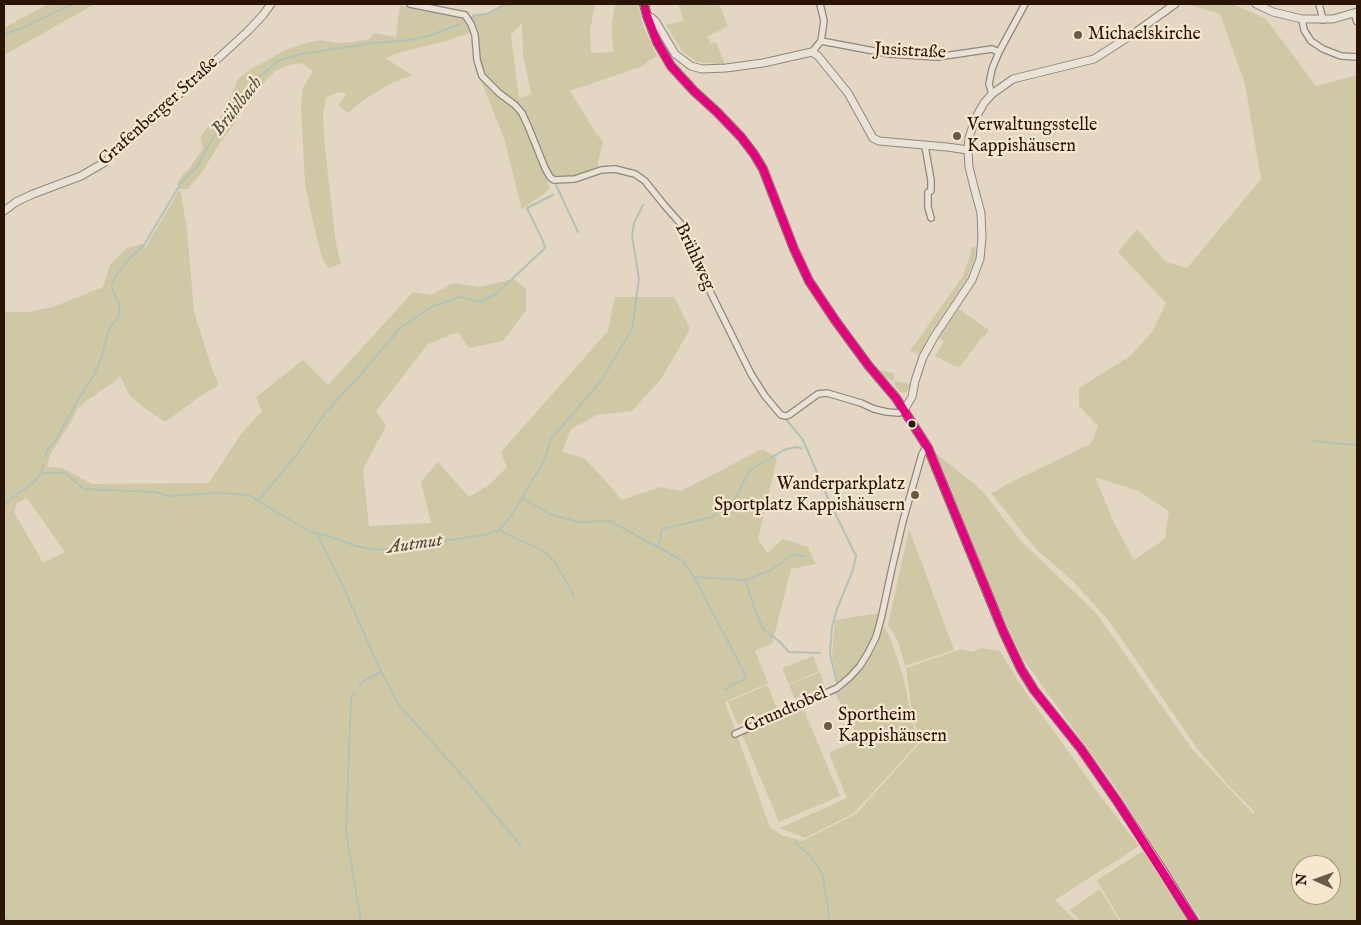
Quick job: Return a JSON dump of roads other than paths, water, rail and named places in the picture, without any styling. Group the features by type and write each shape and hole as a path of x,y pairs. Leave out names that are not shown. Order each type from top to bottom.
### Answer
{"main road":[{"path":"644,4 657,42 671,66 694,91 718,112 754,154 809,281 862,357 884,382 904,410 928,448 1003,631 1021,669 1034,690 1081,749 1112,794 1194,921"}],"street":[{"name":"Grafenberger Straße","path":"4,210 33,194 81,176 104,162 248,31 271,4"},
{"name":"Brühlweg","path":"410,4 465,15 472,24 477,60 482,76 522,113 550,177 554,180 575,179 601,170 615,169 635,174 645,181 681,224 702,275 751,374 765,396 781,415 789,415 818,394 827,393 887,412 898,413 904,410"},
{"path":"647,16 656,22 675,54 682,61 702,69 726,68 763,63 812,52 821,42 824,21 820,4"},
{"path":"992,94 989,84 992,70 999,52 1025,4"},
{"path":"904,410 912,397 923,357 972,280 980,259 982,238 981,213 970,172 968,150 969,138 975,119 984,103 992,94 1013,79 1094,59 1175,4"},
{"path":"1256,4 1273,12 1302,19 1333,19 1355,12 1357,22"},
{"path":"1319,4 1323,20"},
{"path":"1302,19 1304,30 1311,41 1323,49 1341,56 1357,57"},
{"name":"Jusistraße","path":"821,42 898,55 937,57 992,50 999,52"},
{"path":"812,52 818,56 847,92 873,138 879,141 968,150"},
{"path":"925,146 931,180 931,192 928,192 928,207 931,218"},
{"name":"Grundtobel","path":"735,734 837,688 860,666 876,637 903,521 922,454 928,448"}],"waterway":[{"path":"4,34 20,29 73,4"},
{"path":"473,22 471,18 474,15 487,14 506,4"},
{"name":"Brühlbach","path":"112,284 129,259 144,245 181,183 198,165 212,139 225,122 245,103 257,79 278,61 301,54 373,43 410,40 431,35 460,24"},
{"path":"556,185 578,232"},
{"path":"258,501 295,457 325,413 401,327 433,306 460,297 481,302 496,294 544,249 542,239 527,208 553,195"},
{"path":"522,498 545,459 551,439 601,381 632,329 639,279 632,235 634,223 643,205"},
{"path":"45,457 93,377 111,326 119,316 119,304 113,289"},
{"path":"785,418 803,440 831,505 856,556 853,570 837,609 832,627 830,654 837,683"},
{"path":"1313,441 1357,444"},
{"path":"658,548 662,529 712,517 735,499 750,470 784,450 795,447 801,448"},
{"path":"42,472 43,465"},
{"name":"Autmut","path":"4,504 34,482 42,473 65,473 84,489 155,492 168,496 220,493 249,495 311,532 356,546 377,550 485,535 499,530 522,498 550,514 578,522 610,521 683,561 694,577 747,678 725,689"},
{"path":"499,530 545,552 555,562 574,595"},
{"path":"316,533 342,584 381,672 399,705 467,781 521,846"},
{"path":"695,577 745,580 771,570 792,555 805,556"},
{"path":"745,580 763,629 779,641 789,652 820,653"},
{"path":"359,686 362,682 381,672"},
{"path":"354,693 351,699 346,831 361,921"},
{"path":"795,842 810,856 822,873 829,921"},
{"path":"4,917 10,921"}],"place":[{"name":"Michaelskirche","path":"1078,35"},
{"name":"Verwaltungsstelle Kappishäusern","path":"957,136"},
{"name":"Wanderparkplatz Sportplatz Kappishäusern","path":"915,495"},
{"name":"Sportheim Kappishäusern","path":"828,726"}]}
